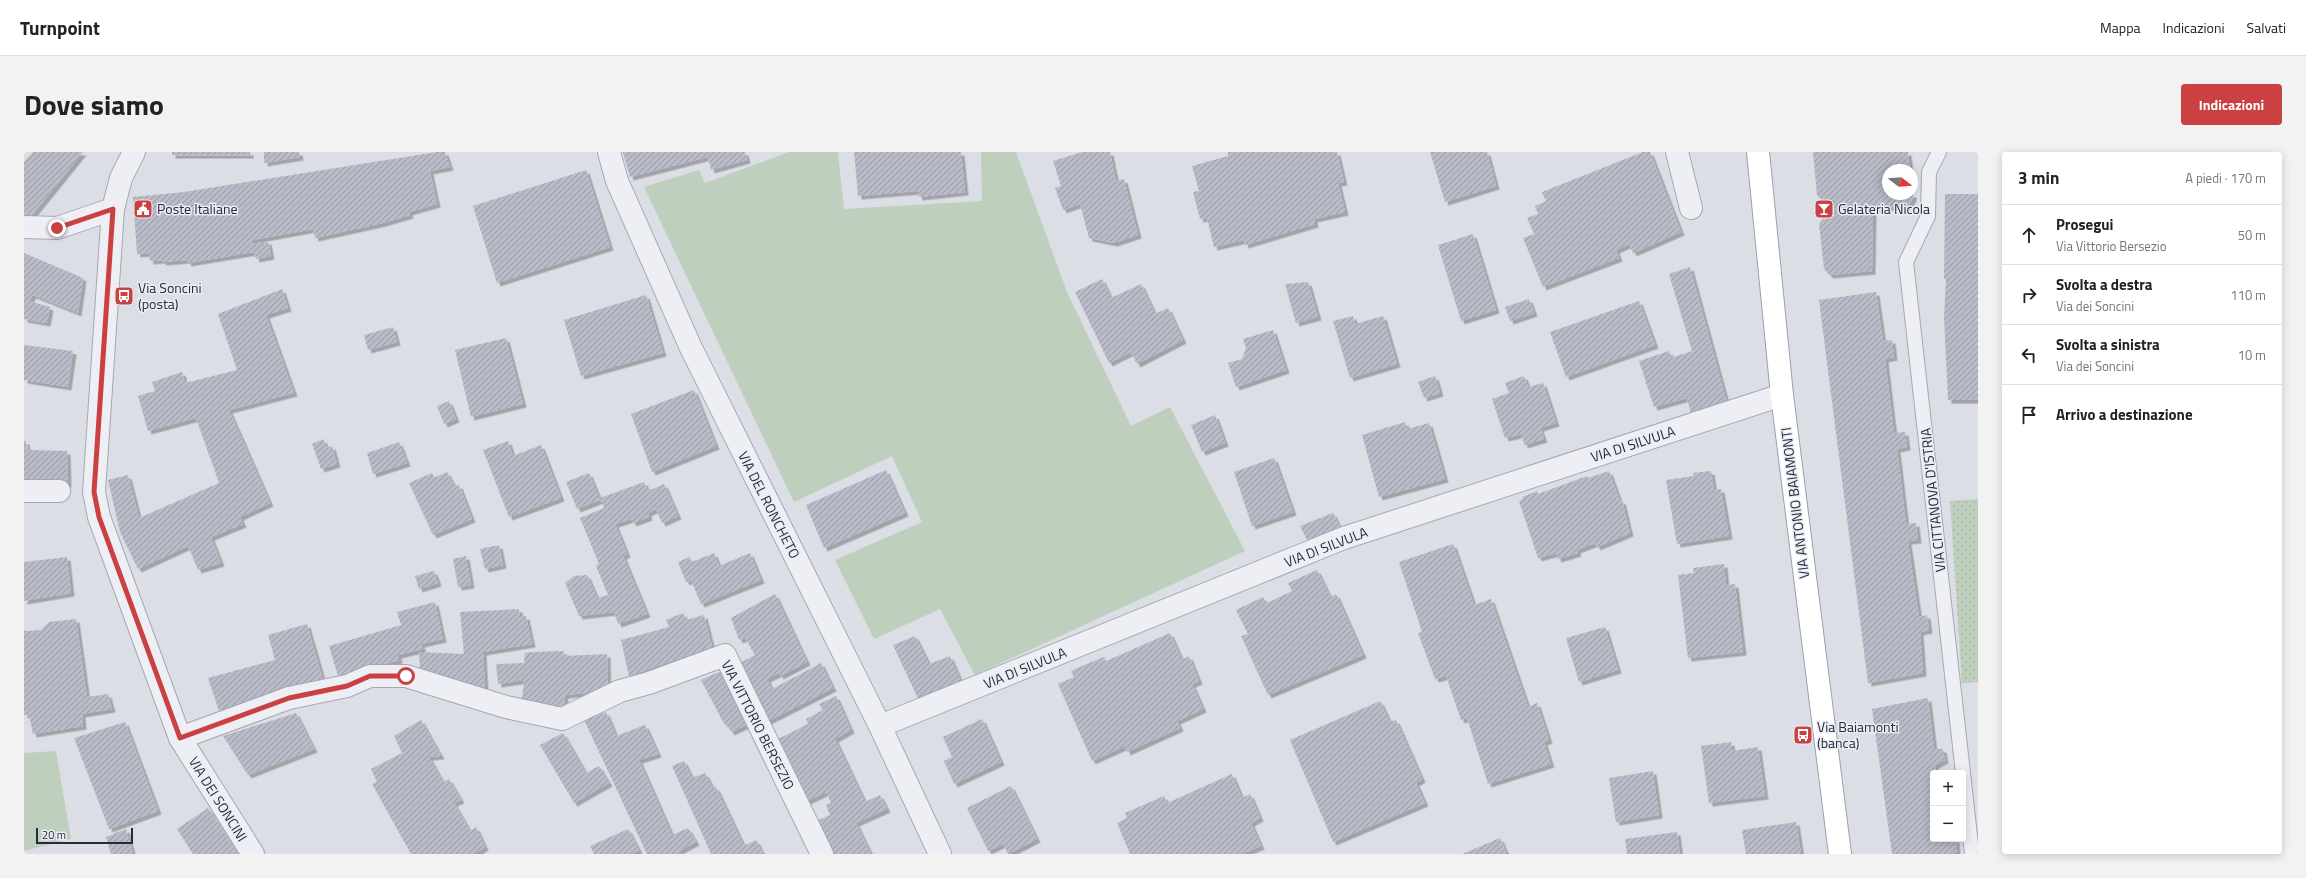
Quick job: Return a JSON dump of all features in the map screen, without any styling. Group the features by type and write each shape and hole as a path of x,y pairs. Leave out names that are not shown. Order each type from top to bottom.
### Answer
{"main road":[{"name":"VIA ANTONIO BAIAMONTI","path":"1758,152 1782,395 1840,854"}],"street":[{"name":"VIA DEI SONCINI","path":"134,152 121,178 113,209 94,492 99,517 180,738 253,854"},
{"name":"VIA DEL RONCHETO","path":"609,152 617,182 690,348 880,726 940,854"},
{"path":"1677,152 1691,208"},
{"path":"26,227 57,228 113,209"},
{"name":"VIA DI SILVULA","path":"880,726 1344,538 1782,395"},
{"path":"24,491 59,491"},
{"name":"VIA VITTORIO BERSEZIO","path":"180,738 289,698 347,686 370,676 406,676 506,707 562,719 620,690 649,683 725,655 822,854"}],"lane":[{"name":"VIA CITTANOVA D'ISTRIA","path":"1938,152 1929,172 1928,216 1906,262 1972,854"}],"green space":[{"path":"789,152 838,152 844,209 982,201 981,152 1016,152 1067,292 1131,426 1170,407 1245,551 975,675 940,609 874,639 835,560 922,522 892,456 794,502 644,187 699,170 705,183"},
{"path":"1978,499 1978,682 1962,683 1950,501"},
{"path":"56,751 71,839 24,851 24,753"}],"building":[{"path":"33,152 83,152 28,220 24,217 24,162"},
{"path":"172,152 250,152 250,155 172,155"},
{"path":"264,152 299,152 300,157 264,163"},
{"path":"437,152 445,152 450,167 430,171 437,204 409,212 410,215 383,223 315,238 313,229 253,240 253,244 268,241 271,256 256,259 254,252 188,263 187,260 163,262 162,260 150,261 149,253 137,254 133,197 184,192"},
{"path":"623,152 745,152 747,160 711,170 708,157 630,177"},
{"path":"854,152 961,152 965,192 919,197 918,191 858,196"},
{"path":"1082,152 1110,152 1116,181 1124,179 1138,235 1114,243 1089,238 1080,204 1063,210 1055,188 1061,186 1053,161"},
{"path":"1228,152 1337,152 1344,182 1338,183 1345,212 1314,219 1315,224 1245,245 1244,240 1214,247 1207,218 1200,219 1193,192 1199,191 1192,166 1228,156"},
{"path":"1430,152 1487,152 1496,186 1445,202"},
{"path":"1643,152 1650,152 1681,232 1633,253 1629,244 1616,250 1619,258 1543,287 1523,238 1534,234 1527,218 1538,214 1535,206 1546,201 1542,192"},
{"path":"1813,152 1908,152 1909,164 1882,164 1882,200 1912,200 1908,206 1873,209 1872,271 1830,275 1824,269 1819,224 1825,216 1834,216 1834,200 1824,202 1817,195"},
{"path":"586,170 610,247 497,283 473,206"},
{"path":"1945,194 1978,194 1978,400 1948,400 1944,317 1946,279 1944,279"},
{"path":"1473,234 1496,310 1461,321 1438,245"},
{"path":"24,253 83,278 78,313 33,295 29,301 50,307 47,323 24,319"},
{"path":"1690,267 1727,403 1691,414 1687,398 1654,407 1639,361 1669,351 1671,358 1692,351 1669,274"},
{"path":"1102,279 1111,298 1141,284 1155,314 1168,308 1183,340 1137,364 1131,352 1109,363 1075,292"},
{"path":"1308,282 1318,317 1296,323 1285,284"},
{"path":"282,289 288,308 266,315 294,393 229,410 270,503 240,517 243,524 211,537 221,563 198,570 188,546 138,569 120,532 108,480 128,475 139,518 219,483 196,418 148,431 138,396 155,391 152,382 182,372 185,383 237,370 218,314"},
{"path":"1876,292 1883,341 1892,340 1894,357 1885,359 1894,433 1905,432 1907,447 1897,449 1906,524 1916,523 1918,540 1908,541 1919,617 1927,615 1929,630 1920,632 1923,673 1868,683 1819,300"},
{"path":"646,295 663,353 581,376 564,320"},
{"path":"1529,299 1534,313 1510,321 1505,307"},
{"path":"1639,301 1655,345 1566,377 1550,332"},
{"path":"1353,316 1355,324 1383,316 1397,364 1350,378 1333,321"},
{"path":"393,327 397,342 368,350 364,335"},
{"path":"1273,330 1286,370 1236,387 1228,363 1242,359 1246,348 1243,339"},
{"path":"506,338 523,404 471,417 455,350"},
{"path":"24,345 73,351 68,387 24,380"},
{"path":"1435,376 1440,393 1424,398 1418,382"},
{"path":"1524,376 1528,387 1543,383 1556,423 1540,428 1544,439 1524,445 1522,434 1505,438 1492,399 1509,393 1505,383"},
{"path":"694,390 716,446 652,472 631,414"},
{"path":"449,401 456,419 444,424 437,406"},
{"path":"1215,415 1225,443 1202,452 1191,425"},
{"path":"1405,422 1407,429 1429,423 1445,479 1379,497 1362,435"},
{"path":"323,439 327,448 332,446 337,464 321,469 312,444"},
{"path":"24,441 26,441 27,450 67,451 68,484 24,484"},
{"path":"508,441 513,456 541,445 561,498 509,517 483,450"},
{"path":"399,442 407,463 373,474 367,453"},
{"path":"1274,458 1293,512 1252,526 1234,472"},
{"path":"886,470 905,513 824,548 806,505"},
{"path":"1609,471 1620,501 1622,500 1630,533 1597,547 1595,543 1577,550 1578,553 1558,559 1556,553 1538,558 1519,501 1523,499 1522,497 1537,491 1538,494 1587,476 1588,478"},
{"path":"1711,471 1714,490 1721,489 1729,536 1677,544 1666,480 1694,476 1693,473"},
{"path":"447,472 455,487 459,485 472,519 433,535 409,483 432,473 434,478"},
{"path":"589,473 600,500 577,509 566,482"},
{"path":"644,482 648,491 664,484 678,516 662,523 656,509 648,513 649,517 633,523 631,519 615,524 627,554 623,556 647,614 618,624 614,612 579,616 565,583 574,576 587,575 597,598 608,595 596,566 599,564 580,518 604,508 600,498"},
{"path":"1333,513 1340,528 1307,540 1300,526"},
{"path":"1453,544 1474,605 1491,599 1528,707 1537,703 1549,740 1544,742 1551,764 1488,784 1467,718 1461,720 1446,676 1435,679 1418,633 1422,632 1399,562"},
{"path":"499,545 503,565 485,569 480,549"},
{"path":"714,553 719,566 750,553 761,580 701,604 691,580 686,582 678,562 689,557 692,562"},
{"path":"466,556 471,585 458,587 453,559"},
{"path":"67,557 71,593 24,601 24,562"},
{"path":"1724,564 1726,585 1735,584 1743,652 1688,658 1678,575 1694,573 1693,568"},
{"path":"1317,570 1330,597 1336,594 1363,655 1268,695 1241,636 1248,634 1236,610 1263,597 1267,603 1292,591 1288,583"},
{"path":"434,571 438,583 419,589 415,576"},
{"path":"775,594 807,662 780,676 779,673 767,679 772,689 821,663 833,688 766,722 740,663 755,655 745,638 739,640 731,618"},
{"path":"435,602 443,639 421,644 423,649 398,655 399,660 338,676 329,646 401,625 397,612"},
{"path":"519,609 520,617 526,616 532,644 483,652 485,689 420,670 419,652 464,654 460,612"},
{"path":"683,613 686,620 704,615 712,647 629,676 621,640 669,627 666,620"},
{"path":"76,619 87,697 108,694 112,709 82,714 83,726 33,734 29,714 24,715 24,631 41,630 49,622"},
{"path":"307,624 323,680 219,711 208,678 275,660 268,635"},
{"path":"1605,627 1618,670 1579,682 1566,638"},
{"path":"1170,633 1182,660 1189,656 1199,681 1192,684 1203,709 1177,721 1180,728 1127,752 1125,746 1092,761 1058,684 1074,677 1071,671 1104,657 1106,661"},
{"path":"915,636 929,664 950,656 962,684 921,705 893,645"},
{"path":"564,651 563,656 607,654 608,691 565,695 564,708 522,700 524,680 498,684 496,664 524,663 525,653"},
{"path":"723,670 748,724 731,732 726,723 724,724 701,680"},
{"path":"836,696 851,730 835,739 865,802 880,795 887,809 856,823 871,854 830,854 814,822 830,815 826,805 831,803 826,792 805,802 774,741 808,724 806,719 823,710 819,704"},
{"path":"1928,698 1934,749 1943,749 1945,760 1935,765 1936,770 1930,770 1930,842 1956,842 1957,851 1951,854 1892,854 1872,709"},
{"path":"1380,701 1390,722 1396,720 1422,779 1416,783 1425,803 1333,842 1290,740"},
{"path":"606,712 616,736 645,725 658,754 639,760 672,835 688,828 696,842 679,851 681,854 647,854 584,720"},
{"path":"296,713 314,749 248,775 223,736"},
{"path":"982,719 1001,762 954,784 944,761 952,757 943,737"},
{"path":"421,720 441,756 429,757 443,782 449,779 461,800 454,803 470,831 476,827 485,847 474,854 411,854 372,784 377,782 371,769 402,753 394,736"},
{"path":"125,722 158,811 109,829 74,738"},
{"path":"563,733 586,773 599,766 609,783 574,803 540,745"},
{"path":"1731,742 1732,751 1758,747 1765,796 1709,803 1701,746"},
{"path":"684,761 692,778 705,773 713,788 716,787 744,846 756,840 763,854 711,854 672,766"},
{"path":"1653,771 1659,815 1616,822 1609,778"},
{"path":"1232,774 1242,798 1250,794 1260,818 1251,823 1261,846 1242,854 1130,854 1117,823 1127,818 1125,813 1164,796 1167,803"},
{"path":"1011,786 1037,839 1008,854 1003,844 988,851 967,808"},
{"path":"208,808 238,854 193,854 177,829"},
{"path":"1796,822 1801,854 1746,854 1742,830"},
{"path":"126,829 133,854 111,854 106,837"},
{"path":"628,829 639,850 631,854 594,854 590,846"},
{"path":"1677,832 1680,854 1627,854 1625,839"},
{"path":"1500,838 1507,854 1462,854"}],"place":[{"name":"Poste Italiane","path":"143,209"},
{"name":"Gelateria Nicola","path":"1824,209"},
{"name":"Via Soncini (posta)","path":"124,296"},
{"name":"Via Baiamonti (banca)","path":"1803,735"}],"route":[{"path":"57,228 113,209 100,381 94,492 99,517 180,738 289,698 347,686 370,676 406,676"}]}
